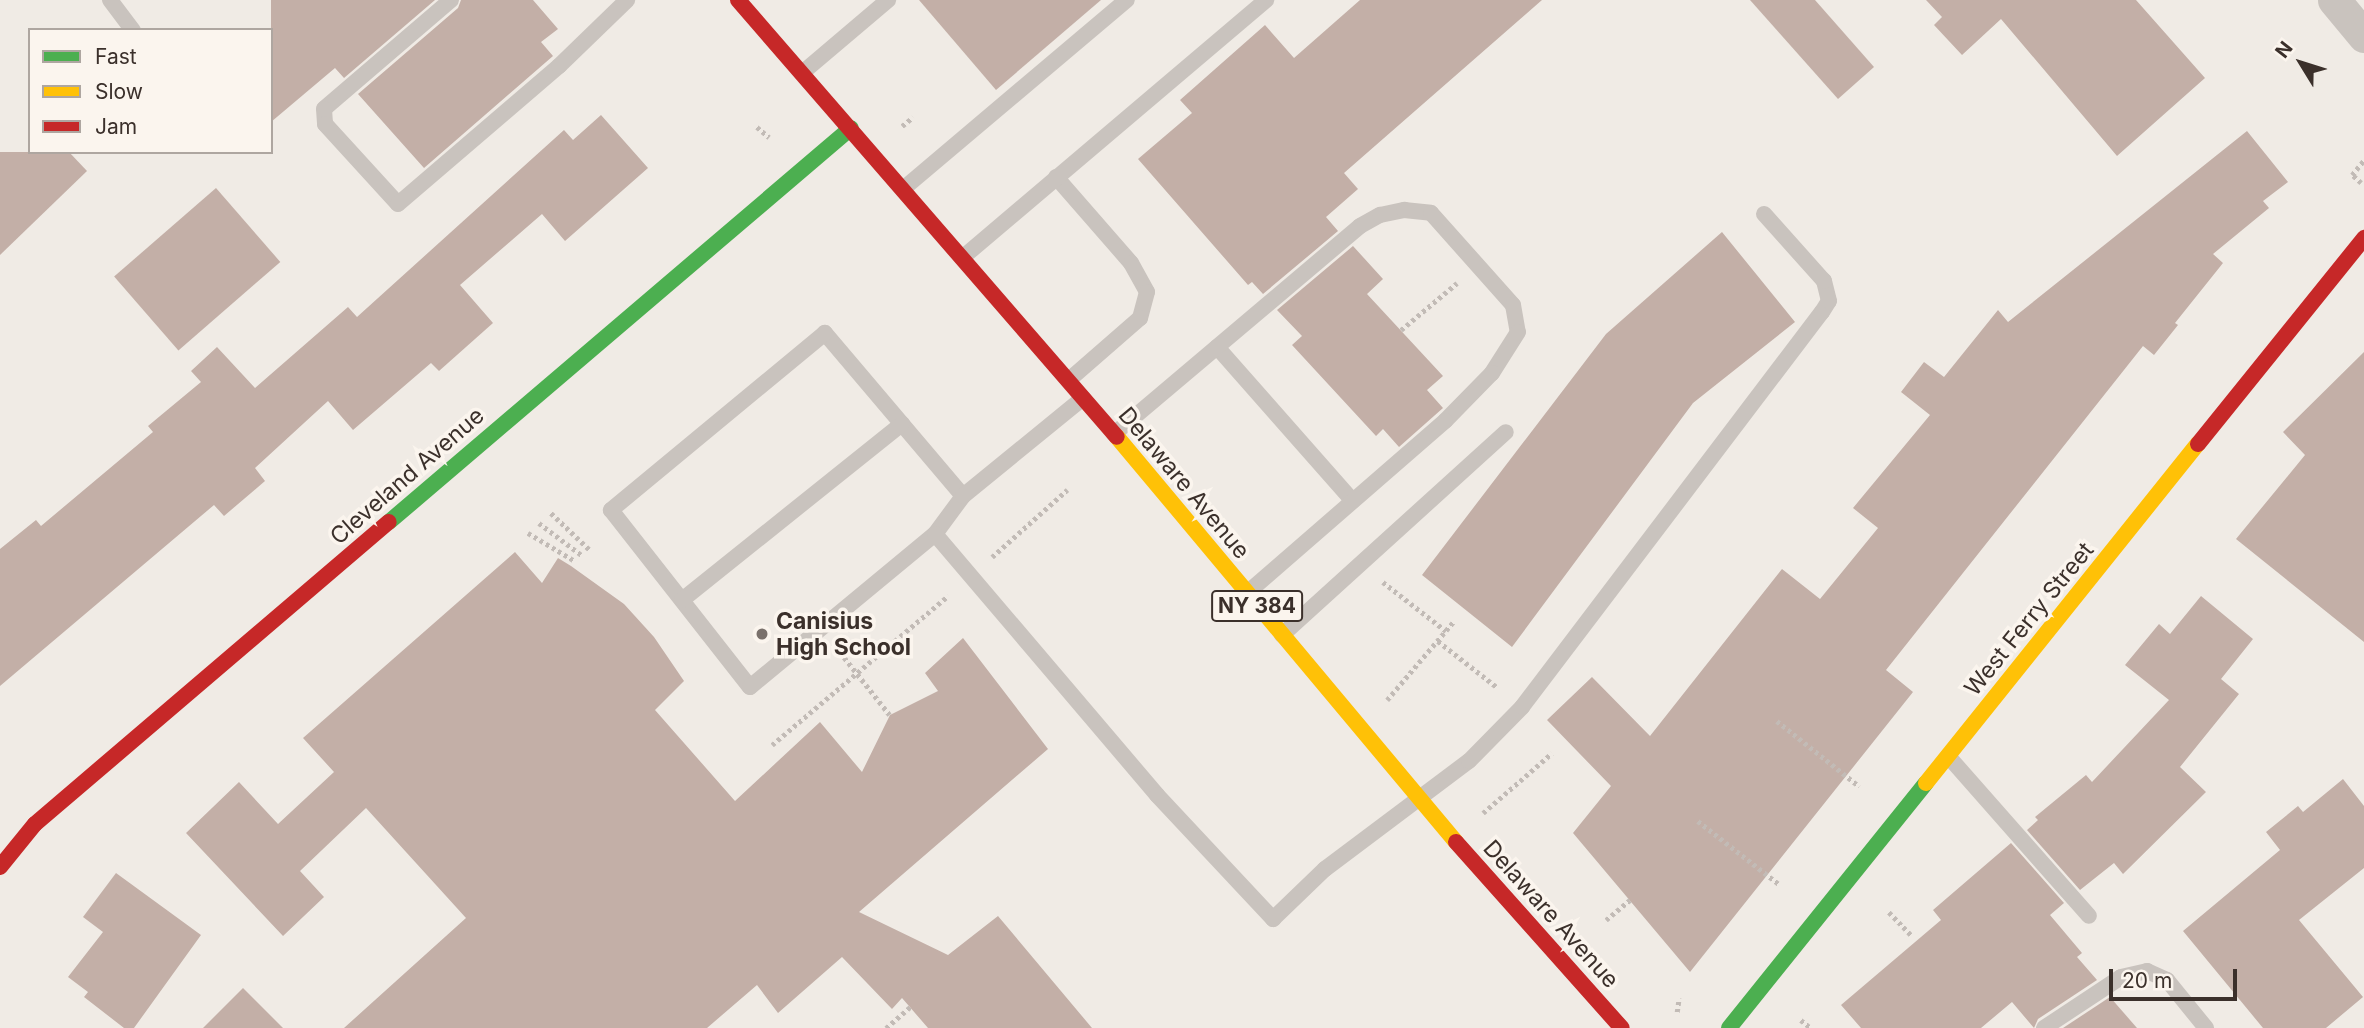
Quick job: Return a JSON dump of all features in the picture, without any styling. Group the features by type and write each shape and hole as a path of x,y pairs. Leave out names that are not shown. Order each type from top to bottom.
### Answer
{"street":[{"name":"Delaware Avenue","path":"738,0 1069,380 1419,801 1622,1028"},
{"path":"2334,0 2364,37"},
{"name":"Cleveland Avenue","path":"0,867 35,824 851,128"},
{"name":"West Ferry Street","path":"1729,1028 2364,238"}],"lane":[{"path":"110,0 131,28"},
{"path":"451,0 324,109 325,124 398,204 559,66 627,0"},
{"path":"802,73 888,0"},
{"path":"903,189 1127,0"},
{"path":"962,258 1266,0"},
{"path":"1056,177 1131,263 1147,292 1140,318 1069,380"},
{"path":"1114,434 1360,226 1380,215 1404,210 1431,213 1452,233 1513,304 1518,331 1492,373 1353,501 1247,593"},
{"path":"935,534 1157,794 1273,919 1325,869 1469,761 1522,707 1829,301 1824,281 1764,214"},
{"path":"963,496 825,333 611,510 750,687 935,534 963,496 1083,398"},
{"path":"1217,347 1353,501"},
{"path":"682,600 902,424"},
{"path":"1282,635 1506,432"},
{"path":"1948,756 2089,916"},
{"path":"2044,1028 2121,977 2147,971 2167,981 2206,1028"}],"path":[{"path":"757,127 769,136"},
{"path":"2361,183 2352,175 2364,160"},
{"path":"1401,330 1450,289"},
{"path":"987,562 1067,489"},
{"path":"551,513 590,550"},
{"path":"539,523 583,556"},
{"path":"528,533 575,561"},
{"path":"1381,581 1446,631"},
{"path":"772,745 951,593"},
{"path":"1387,699 1454,621"},
{"path":"1438,641 1506,694"},
{"path":"835,646 890,715"},
{"path":"1777,721 1858,786"},
{"path":"1484,811 1552,753"},
{"path":"1698,821 1779,884"},
{"path":"1606,920 1630,900"},
{"path":"1889,912 1911,935"},
{"path":"1677,1012 1679,998"},
{"path":"886,1028 910,1007"},
{"path":"1801,1020 1811,1028"}],"building":[{"path":"271,0 435,0 344,78 335,68 273,120"},
{"path":"461,0 533,0 558,29 541,42 553,56 424,168 358,94 458,8"},
{"path":"919,0 1101,0 996,90"},
{"path":"1360,0 1542,0 1344,173 1358,189 1326,217 1338,231 1263,294 1252,282 1248,285 1138,159 1192,113 1180,100 1265,25 1294,58"},
{"path":"1750,0 1815,0 1874,67 1838,99"},
{"path":"1926,0 2136,0 2205,78 2117,156 2001,19 1962,55 1934,25 1942,17"},
{"path":"601,115 648,168 565,241 542,214 460,285 493,323 439,371 431,363 353,430 328,401 255,468 265,481 224,516 214,505 0,686 0,549 36,520 41,526 153,432 148,426 201,382 191,371 217,347 255,388 348,307 357,317 564,130 573,140"},
{"path":"2247,131 2288,182 2263,201 2269,208 2213,254 2223,263 2175,323 2178,325 2154,355 2143,346 1886,670 1913,692 1690,972 1573,833 1611,786 1547,720 1592,677 1650,736 1782,569 1820,599 1878,528 1853,508 1930,415 1901,392 1924,362 1944,377 1998,310 2008,322"},
{"path":"0,152 71,154 87,171 0,255"},
{"path":"216,188 280,262 178,351 114,277"},
{"path":"1722,232 1795,322 1693,403 1512,647 1422,575 1606,334"},
{"path":"1353,246 1383,279 1367,294 1443,376 1427,390 1443,408 1399,447 1383,429 1376,436 1292,345 1302,336 1277,310"},
{"path":"2364,352 2364,642 2236,539 2305,455 2283,432"},
{"path":"515,552 542,583 558,558 624,604 654,637 684,681 655,710 735,801 820,722 862,772 890,715 938,691 925,673 963,638 1048,749 859,912 948,955 998,916 1092,1028 928,1028 902,998 892,1009 842,957 778,1013 757,985 707,1028 344,1028 466,918 366,808 300,871 324,897 283,936 186,833 239,782 278,824 334,772 303,738"},
{"path":"2201,596 2253,639 2221,679 2239,694 2180,767 2206,792 2123,874 2114,863 2080,890 2027,830 2038,820 2035,817 2086,775 2092,782 2169,700 2125,665 2159,624 2170,634"},
{"path":"2343,779 2364,806 2364,868 2299,920 2363,997 2326,1028 2263,1028 2183,931 2280,850 2266,832 2298,806 2303,812"},
{"path":"2011,843 2064,903 2050,915 2082,953 2077,957 2097,980 2038,1019 2034,1028 2012,1002 1981,1028 1861,1028 1841,1005 1941,920 1933,910"},
{"path":"116,873 201,935 134,1028 124,1028 84,997 88,992 68,977 103,932 83,917"},
{"path":"243,988 283,1028 203,1028"},
{"path":"2110,997 2137,1028 2063,1028"}],"traffic: fast":[{"path":"389,522 851,128"},
{"path":"1729,1028 1926,783"}],"traffic: slow":[{"path":"1117,437 1456,842"},
{"path":"1926,783 2198,444"}],"traffic: jam":[{"path":"738,0 1117,437"},
{"path":"2198,444 2364,238"},
{"path":"0,867 35,824 389,522"},
{"path":"1456,842 1622,1028"}],"place":[{"name":"Canisius High School","path":"762,634"}]}
